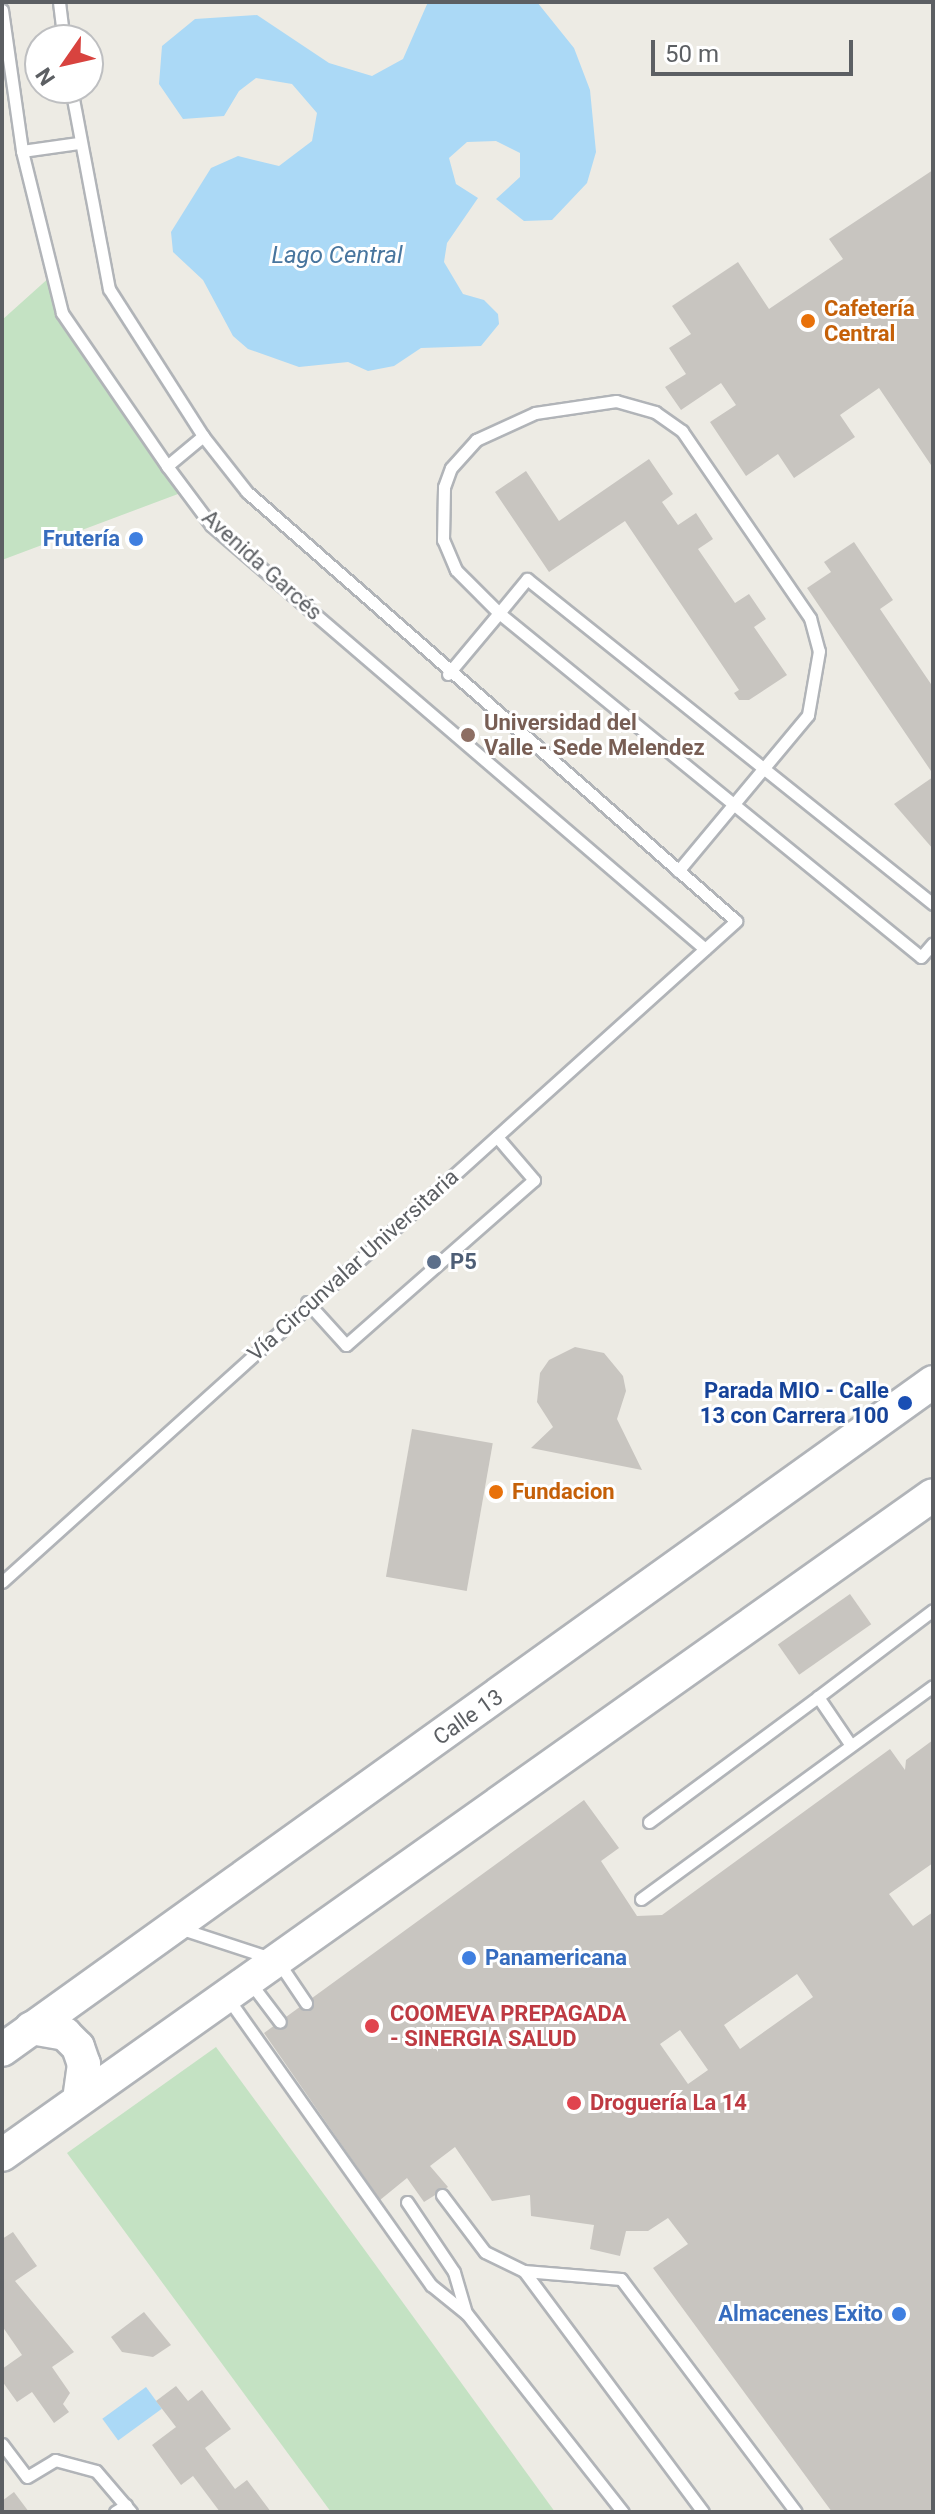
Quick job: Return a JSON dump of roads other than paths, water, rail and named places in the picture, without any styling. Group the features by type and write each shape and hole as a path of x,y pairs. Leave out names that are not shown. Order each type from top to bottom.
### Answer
{"main road":[{"name":"Calle 13","path":"2,2050 933,1382"},
{"path":"2,2155 932,1497"},
{"path":"31,2028 65,2034 78,2047 85,2073 79,2098"}],"lane":[{"path":"59,2 62,24"},
{"name":"Avenida Garcés","path":"2,10 22,151 62,313 211,525 705,949"},
{"name":"Avenida Garcés","path":"73,104 78,143 109,289 203,436 247,492 448,674 736,921"},
{"path":"22,151 78,143"},
{"path":"678,871 737,805 815,696 819,651 810,618 696,445 655,412 616,401 535,413 476,440 451,468 440,505 447,555 499,613 737,805 921,957 933,943"},
{"path":"167,466 203,436"},
{"path":"448,674 527,579 933,904"},
{"name":"Vía Circunvalar Universitaria","path":"2,1582 307,1302 497,1137 736,921"},
{"path":"307,1302 346,1345 534,1180 497,1137"},
{"path":"649,1822 933,1610"},
{"path":"641,1899 933,1686"},
{"path":"818,1697 850,1744"},
{"path":"171,1926 277,1960 306,2003"},
{"path":"238,1988 280,2022"},
{"path":"238,1988 431,2285 467,2314 623,2512"},
{"path":"442,2195 485,2252 524,2271 621,2279 796,2512"},
{"path":"407,2202 454,2272 467,2314"},
{"path":"524,2271 703,2512"},
{"path":"2,2444 27,2477 55,2460 96,2471 129,2508 115,2512"}],"water":[{"name":"Lago Central","path":"428,2 537,2 574,48 590,90 596,152 587,183 552,220 524,221 496,199 520,177 520,153 496,141 467,142 449,158 456,184 478,198 447,243 444,262 463,294 484,300 498,314 499,324 481,346 421,348 394,366 368,371 348,362 299,367 248,349 233,336 203,280 173,252 171,232 211,168 238,156 279,166 312,141 317,113 292,84 256,78 239,91 224,116 183,119 159,84 162,46 195,19 257,15 329,63 372,76 403,59"},
{"path":"146,2387 162,2409 118,2441 102,2419"}],"place":[{"name":"Cafetería Central","path":"808,321"},
{"name":"Frutería","path":"136,539"},
{"name":"Universidad del Valle - Sede Melendez","path":"468,735"},
{"name":"P5","path":"434,1262"},
{"name":"Parada MIO - Calle 13 con Carrera 100","path":"905,1403"},
{"name":"Fundacion","path":"496,1492"},
{"name":"Panamericana","path":"469,1958"},
{"name":"COOMEVA PREPAGADA - SINERGIA SALUD","path":"372,2026"},
{"name":"Droguería La 14","path":"574,2103"},
{"name":"Almacenes Exito","path":"899,2314"}]}
